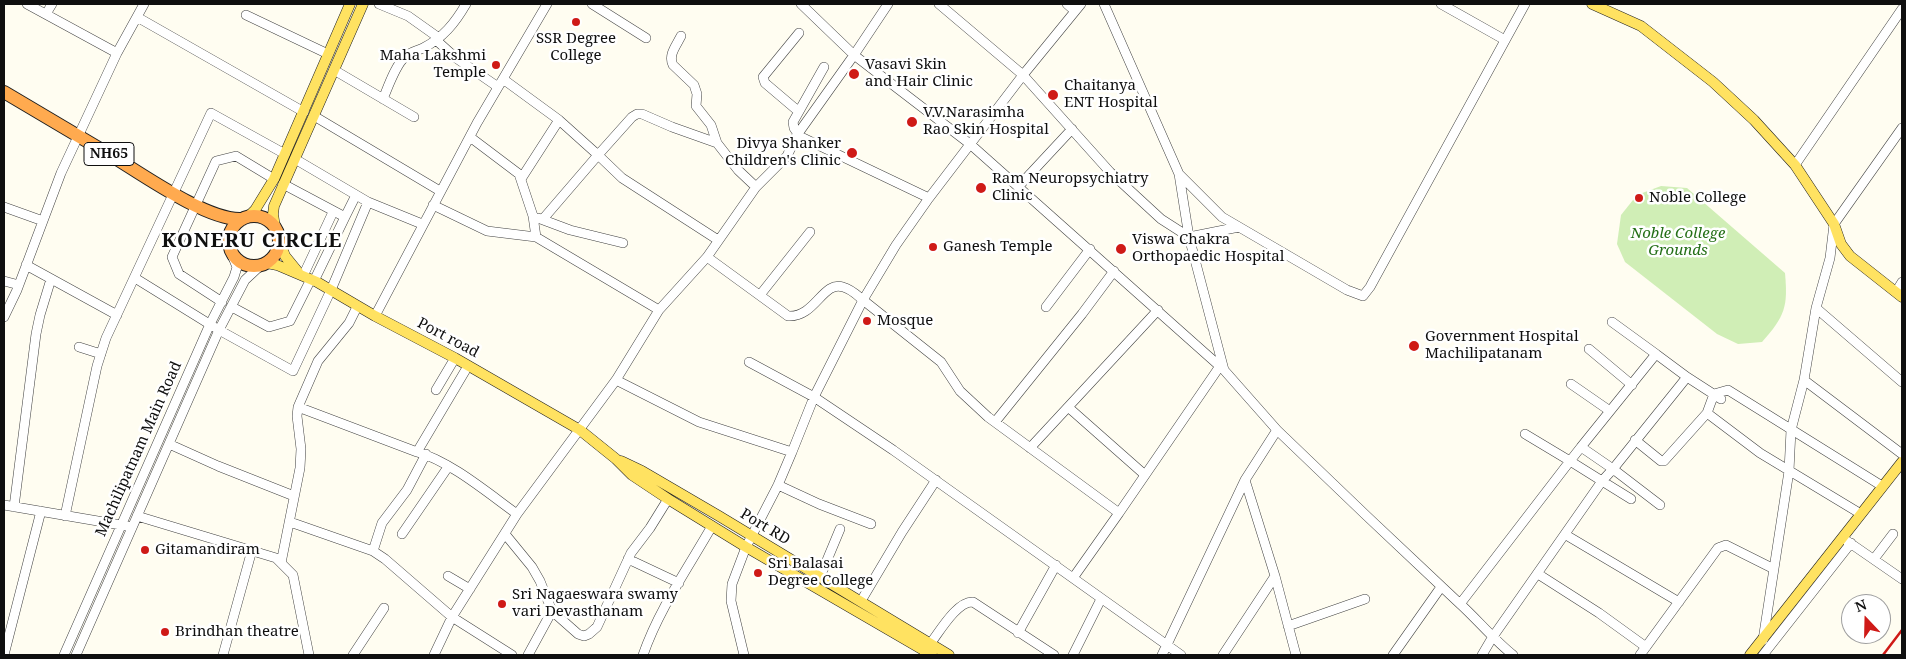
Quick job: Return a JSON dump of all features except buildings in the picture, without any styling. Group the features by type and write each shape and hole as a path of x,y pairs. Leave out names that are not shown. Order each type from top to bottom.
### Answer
{"highway":[{"name":"NH65","path":"4,92 196,205 233,219 264,218 275,227"},
{"name":"NH65","path":"216,214 228,227 230,233"},
{"path":"246,218 233,227 228,240 232,255 244,265 264,265 278,250 280,242 275,227"}],"main road":[{"path":"309,114 328,54 350,4"},
{"path":"275,227 274,206 279,181 309,114 334,70 363,4"},
{"path":"1592,4 1642,26 1713,82 1754,120 1795,165 1834,224 1841,244 1850,256 1899,294"},
{"path":"246,218 279,181"},
{"name":"Port road","path":"280,242 285,256 307,278"},
{"name":"Port road","path":"264,265 277,265 307,278 455,358 580,430 616,459"},
{"path":"616,459 632,475 668,499 916,651 932,655"},
{"name":"Port RD","path":"616,459 642,471 949,655"},
{"path":"1750,655 1847,541 1861,514 1902,462"}],"street":[{"path":"27,4 117,53"},
{"path":"46,14 52,4"},
{"path":"4,317 19,285 61,173 117,53 144,4"},
{"path":"379,4 408,16 437,39 456,58 501,83 559,120 622,178 718,240"},
{"path":"383,99 400,61 405,56 422,49 437,39 456,23 466,4"},
{"path":"375,316 440,191 547,4"},
{"path":"592,4 646,38"},
{"path":"801,4 854,55 970,144 1222,368 1277,430 1394,544 1460,604 1492,638 1513,655"},
{"path":"434,655 452,618 517,514 616,380 659,310 707,257 756,187 787,156 798,134 888,4"},
{"path":"939,4 1022,76 1110,172 1161,219 1190,237 1239,227"},
{"path":"744,655 731,601 732,584 746,547 778,485 814,397 863,300 896,245 1022,76 1078,7 1067,4"},
{"path":"1073,578 1222,368 1190,237 1179,174 1104,4"},
{"path":"1441,4 1504,40"},
{"path":"1179,174 1222,217 1347,290 1363,296 1370,287 1525,4"},
{"path":"1795,165 1902,9"},
{"path":"246,15 328,54"},
{"path":"137,17 309,114 440,191"},
{"path":"798,111 765,83 763,77 799,33"},
{"path":"681,36 672,53 671,61 673,66 694,85 697,94 696,106 711,125 717,143 738,170 756,187"},
{"path":"824,67 792,122 798,134 930,198"},
{"path":"334,70 414,117"},
{"path":"65,516 101,354 116,314 135,278 211,113 368,202 422,224"},
{"path":"543,219 632,117 637,114 648,116 717,143"},
{"path":"520,179 559,120"},
{"path":"1763,640 1789,471 1791,430 1804,380 1816,308 1830,258 1834,224 1902,128"},
{"path":"1018,187 1072,129"},
{"path":"470,137 519,174 533,216 536,237"},
{"path":"222,302 179,274 172,257 216,161 236,156 345,217"},
{"path":"307,278 345,217 356,195"},
{"path":"135,278 219,330 293,370 331,290 368,202"},
{"path":"433,205 487,230 536,237 659,310"},
{"path":"4,207 43,221"},
{"path":"232,307 269,327 290,321 333,212"},
{"path":"533,216 570,230 623,243"},
{"path":"760,294 810,232"},
{"path":"1046,307 1090,249"},
{"name":"Machilipatnam Main Road","path":"64,655 210,324 234,277 236,267 232,255"},
{"path":"707,257 788,316 797,316 805,313 830,288 836,286 849,290 941,362 960,391 995,422 1119,513"},
{"path":"26,265 116,314"},
{"name":"Machilipatnam Main Road","path":"76,655 219,330 244,280 264,265"},
{"path":"995,422 1114,271"},
{"path":"14,507 36,334 51,279"},
{"path":"4,281 19,285"},
{"path":"1899,294 1902,282"},
{"path":"281,563 300,468 301,448 297,416 298,407 318,361 349,323 358,306"},
{"path":"1816,308 1902,382"},
{"path":"1030,448 1158,310"},
{"path":"1612,322 1686,377 1718,396"},
{"path":"79,347 101,354"},
{"path":"1589,349 1632,385"},
{"path":"1460,604 1570,461 1656,354"},
{"path":"436,390 455,358"},
{"path":"749,362 814,397 936,480 1181,655"},
{"path":"373,551 382,523 407,490 422,453 468,366"},
{"path":"1482,655 1602,481 1686,377"},
{"path":"616,380 699,422 792,452"},
{"path":"1804,380 1902,454"},
{"path":"1572,384 1610,411"},
{"path":"1635,440 1661,461 1664,461 1707,413 1718,396 1728,390 1882,486"},
{"path":"298,407 422,453 448,467 517,514"},
{"path":"1068,407 1145,475"},
{"path":"1707,413 1760,453 1861,514"},
{"path":"1162,655 1245,480 1277,430"},
{"path":"1525,434 1631,499"},
{"path":"169,444 294,496"},
{"path":"1581,447 1660,505"},
{"path":"402,534 448,467"},
{"path":"861,601 902,532 936,480"},
{"path":"1245,480 1275,576 1296,655"},
{"path":"778,485 819,504 871,524"},
{"path":"504,534 532,567 552,611 578,634 584,636 590,634 597,626 628,559 668,499"},
{"path":"4,505 132,527"},
{"path":"4,655 40,511"},
{"path":"137,516 276,558 293,575 309,655"},
{"path":"290,522 373,551 385,558 452,618 512,655"},
{"path":"642,655 648,638 712,526"},
{"path":"820,577 840,529"},
{"path":"1874,559 1893,534"},
{"path":"1566,535 1679,602"},
{"path":"1763,655 1847,541 1902,579"},
{"path":"1640,655 1718,548 1726,545 1774,569"},
{"path":"222,655 252,550"},
{"path":"628,559 679,583"},
{"path":"1018,633 1056,565"},
{"path":"1538,574 1599,613 1646,647"},
{"path":"448,576 470,589"},
{"path":"1223,655 1275,576"},
{"path":"1393,655 1441,587"},
{"path":"1073,655 1101,599"},
{"path":"1288,626 1365,599"},
{"path":"930,644 959,606 973,602 1054,655"},
{"path":"353,655 384,608"},
{"path":"528,655 552,611"}],"green space":[{"name":"Noble College Grounds","path":"1661,186 1687,188 1785,273 1786,294 1783,310 1776,325 1762,342 1738,344 1717,334 1625,262 1617,244 1621,215 1637,195"}],"railway":[{"path":"1883,655 1902,630"}],"place":[{"name":"SSR Degree College","path":"576,22"},
{"name":"Maha Lakshmi Temple","path":"496,65"},
{"name":"Vasavi Skin and Hair Clinic","path":"854,74"},
{"name":"Chaitanya ENT Hospital","path":"1053,95"},
{"name":"V.V.Narasimha Rao Skin Hospital","path":"912,122"},
{"name":"Divya Shanker Children's Clinic","path":"852,153"},
{"name":"Ram Neuropsychiatry Clinic","path":"981,188"},
{"name":"Noble College","path":"1639,198"},
{"name":"Ganesh Temple","path":"933,247"},
{"name":"Viswa Chakra Orthopaedic Hospital","path":"1121,249"},
{"name":"Mosque","path":"867,321"},
{"name":"Government Hospital Machilipatanam","path":"1414,346"},
{"name":"Gitamandiram","path":"145,550"},
{"name":"Sri Balasai Degree College","path":"758,573"},
{"name":"Sri Nagaeswara swamy vari Devasthanam","path":"502,604"},
{"name":"Brindhan theatre","path":"165,632"}],"district":[{"name":"KONERU CIRCLE","path":"252,241"}]}
